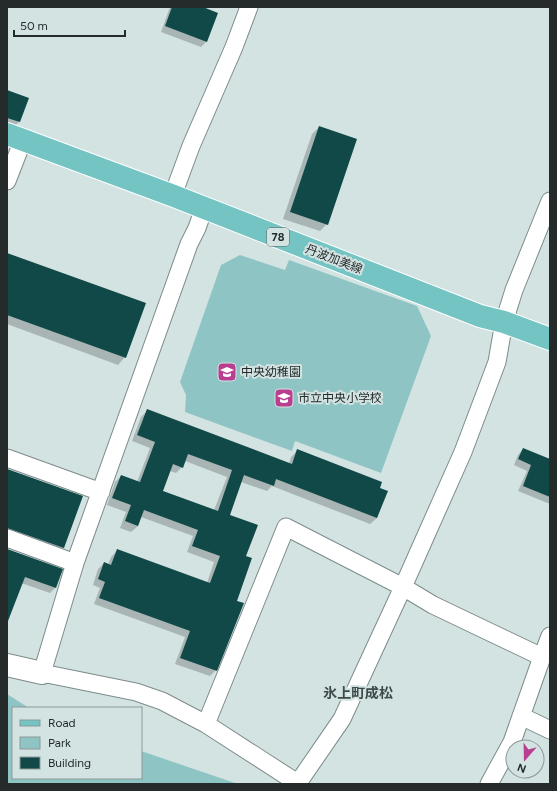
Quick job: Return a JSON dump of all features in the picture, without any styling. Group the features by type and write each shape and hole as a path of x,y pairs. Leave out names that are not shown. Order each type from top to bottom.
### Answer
{"main road":[{"name":"丹波加美線","path":"15,137 174,196 480,316 504,322 550,339"}],"street":[{"path":"174,196 191,146 234,47 249,7"},
{"path":"7,181 15,137"},
{"path":"7,665 136,692 162,701 206,724 299,783 342,719 463,452 497,362 504,322 514,290 550,201"},
{"path":"42,673 75,563 189,244 197,228 204,208"},
{"path":"7,458 101,492"},
{"path":"206,724 286,527 403,587 434,605 542,657"},
{"path":"7,538 75,563"},
{"path":"489,784 512,742 550,636"},
{"path":"521,716 550,730"}],"green space":[{"path":"240,255 285,270 289,260 417,306 431,336 381,473 295,441 292,451 185,412 186,395 180,382 221,265"},
{"path":"7,694 27,707 12,707 12,779 142,779 142,751 238,784 7,784"}],"building":[{"path":"172,7 203,7 218,13 207,42 165,26"},
{"path":"7,90 29,98 20,122 7,118"},
{"path":"319,126 357,139 328,225 290,212"},
{"path":"7,253 146,303 126,358 7,315"},
{"path":"147,409 292,464 297,449 382,482 380,488 388,491 377,518 276,479 274,486 244,475 230,515 258,525 246,556 252,558 237,601 244,603 217,671 180,658 190,631 99,598 105,582 98,579 104,562 111,565 117,549 210,583 220,556 192,546 198,530 144,510 138,526 125,521 131,505 112,498 121,475 140,482 155,442 137,435","holes":["188,454 232,470 218,511 163,491 173,464 183,468"]},
{"path":"523,448 550,459 550,497 523,486 531,465 518,459"},
{"path":"7,469 83,496 64,548 7,528"},
{"path":"7,549 63,569 56,588 25,577 8,621 7,621"}],"place":[{"name":"中央幼稚園","path":"227,372"},
{"name":"市立中央小学校","path":"284,398"}],"district":[{"name":"氷上町成松","path":"358,693"}]}
